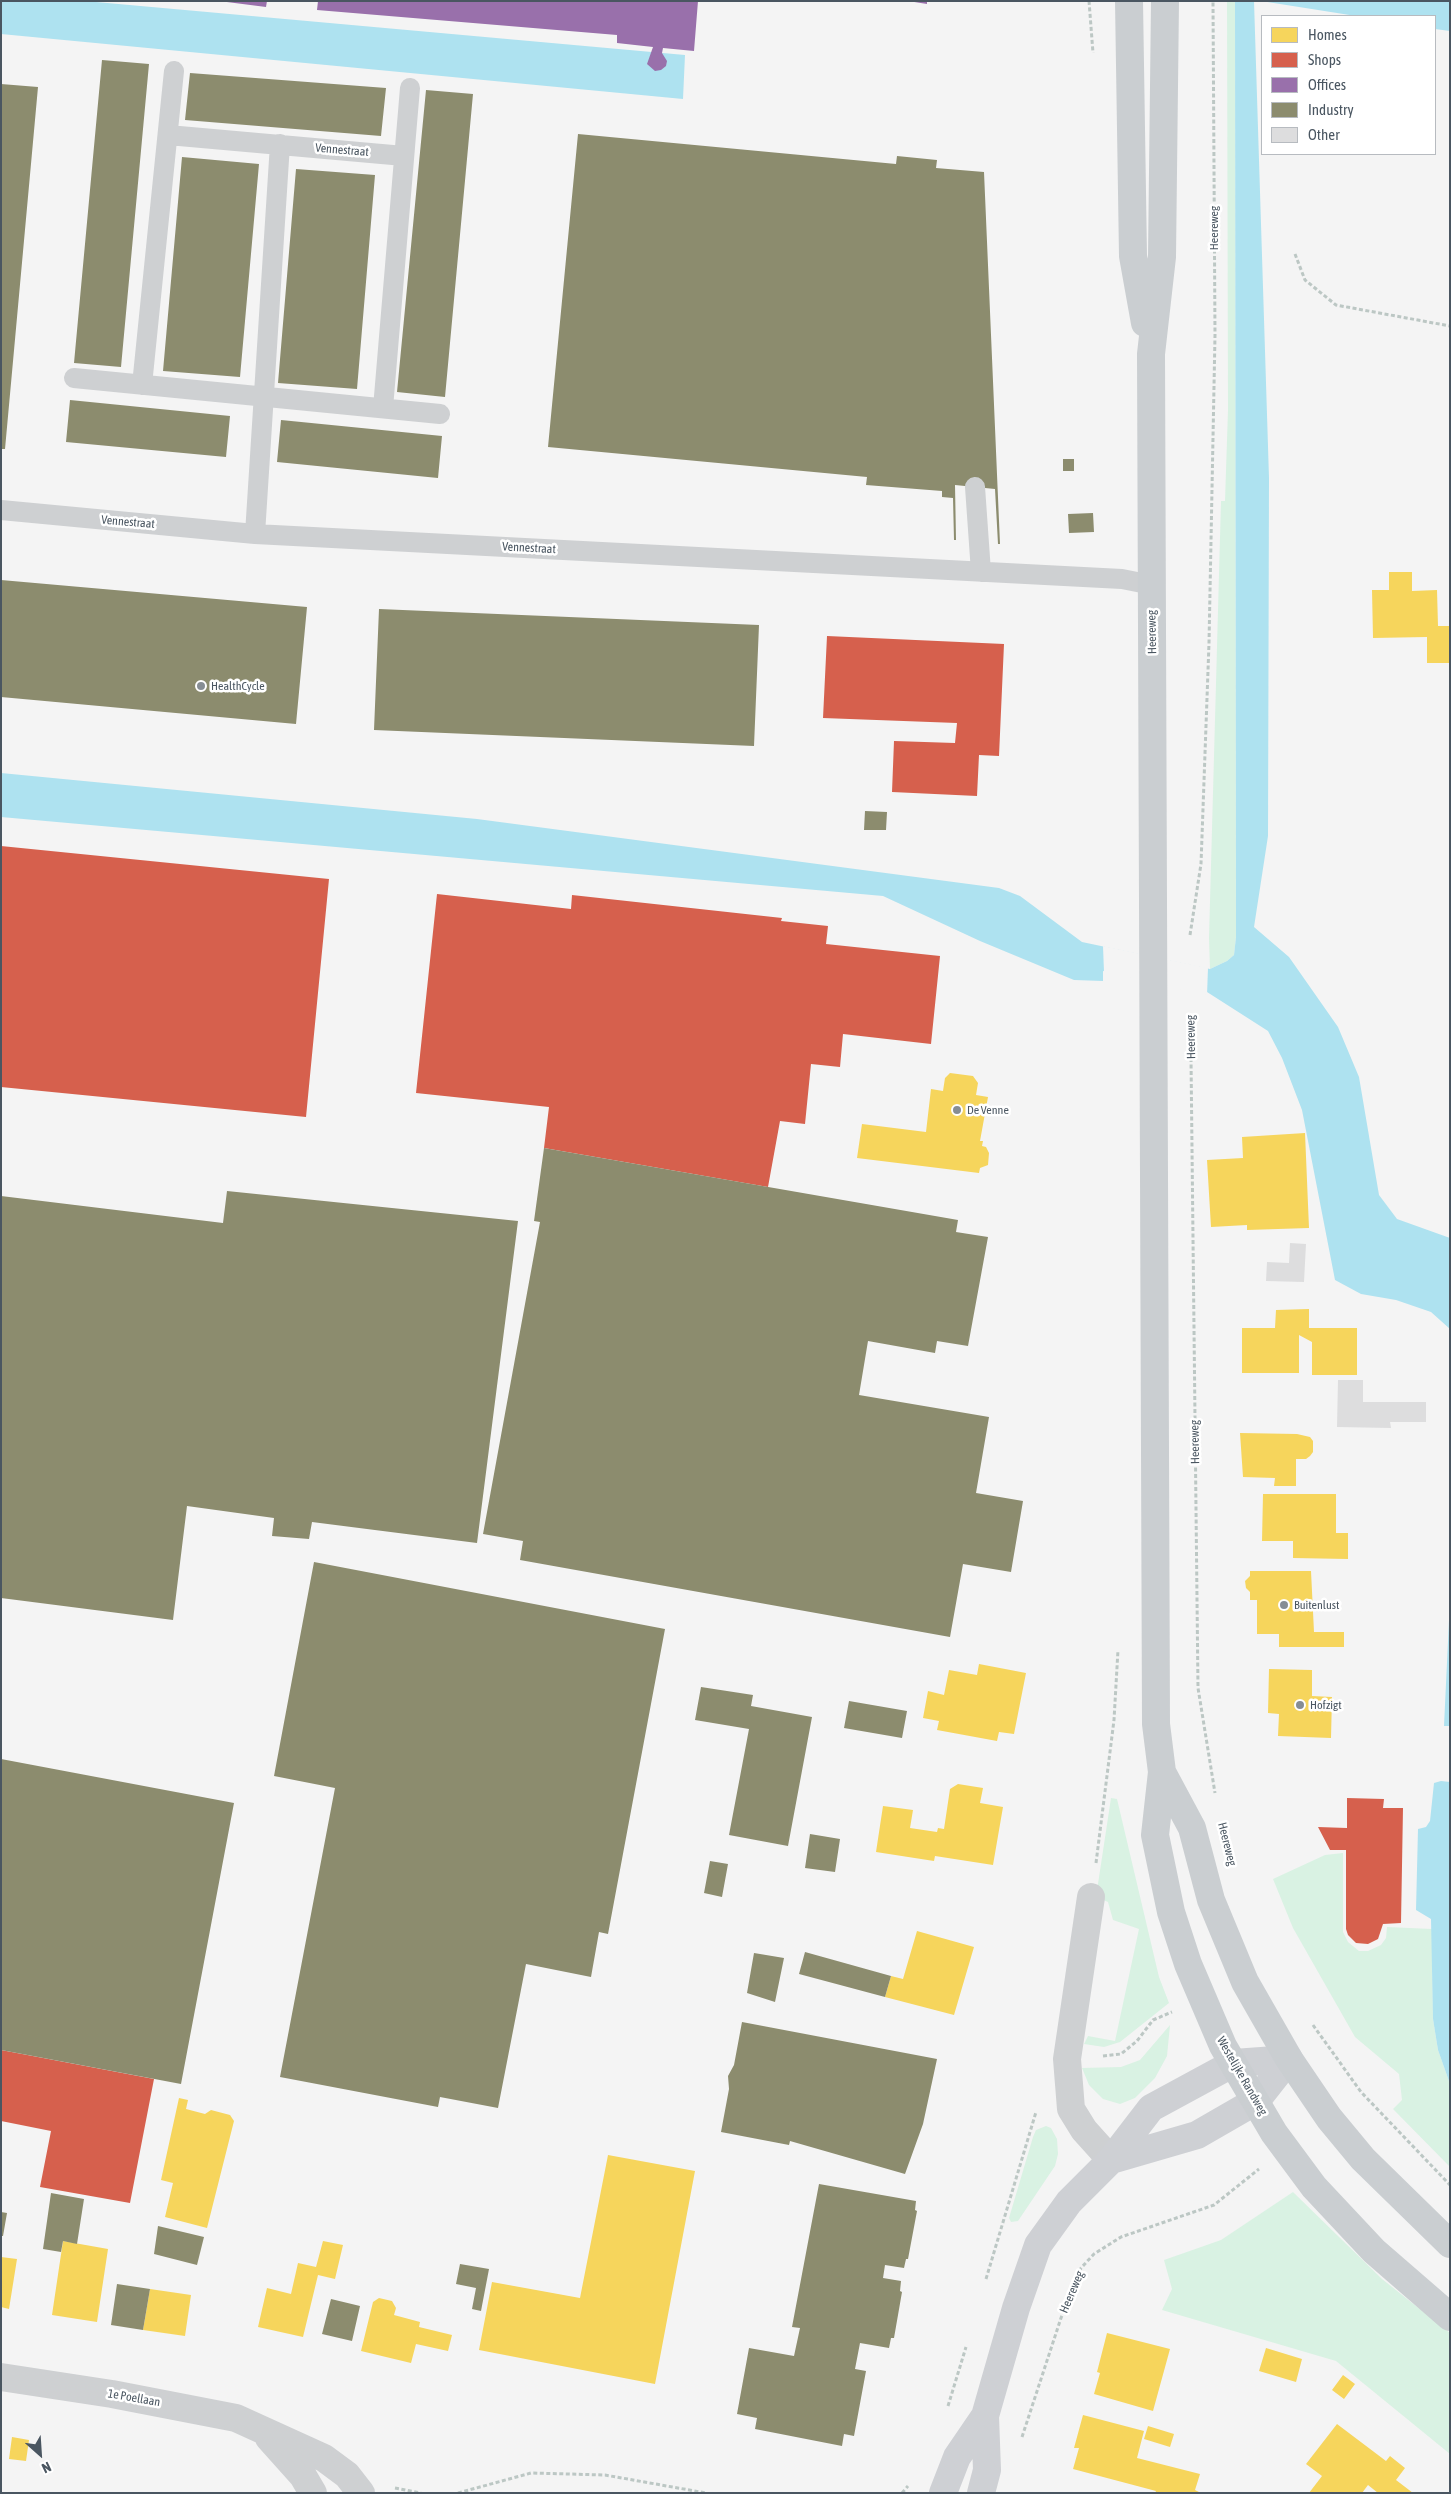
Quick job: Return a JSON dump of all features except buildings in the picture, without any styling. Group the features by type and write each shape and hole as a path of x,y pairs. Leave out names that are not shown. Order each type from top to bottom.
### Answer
{"main road":[{"name":"Heereweg","path":"1129,1 1133,256 1151,354"},
{"name":"Heereweg","path":"1166,1 1162,257 1151,354 1156,1724 1162,1772 1192,1828 1211,1900 1245,1982 1289,2059"},
{"name":"Westelijke Randweg","path":"1162,1772 1155,1835 1171,1912 1203,2000 1223,2046 1286,2151 1314,2187 1374,2250 1450,2317"},
{"path":"981,2493 987,2470 985,2416 1016,2308 1038,2245 1069,2202 1111,2160 1151,2108 1234,2063 1289,2059"},
{"path":"1111,2160 1197,2135 1256,2101 1289,2059"},
{"path":"1289,2059 1329,2118 1362,2159 1450,2244"},
{"path":"943,2493 957,2457 985,2416"}],"street":[{"path":"1091,1897 1067,2058 1071,2109 1084,2130 1111,2160"},
{"name":"1e Poellaan","path":"1,2377 199,2410 236,2418 324,2458 348,2475 361,2493"},
{"name":"1e Poellaan","path":"264,2431 303,2476 313,2493"}],"lane":[{"path":"142,385 174,71"},
{"path":"383,408 410,88"},
{"name":"Vennestraat","path":"168,135 404,156"},
{"path":"255,534 280,144"},
{"path":"74,378 440,414"},
{"path":"975,487 981,572 1122,579 1152,586"},
{"name":"Vennestraat","path":"1,510 255,534 981,572"}],"path":[{"name":"Heereweg","path":"1190,938 1201,864 1209,643 1215,335 1213,1"},
{"path":"1295,254 1305,280 1336,305 1450,326"},
{"name":"Heereweg","path":"1191,1050 1198,1688 1217,1800"},
{"path":"1311,2022 1361,2092 1450,2185"},
{"path":"1329,2118 1361,2092"},
{"path":"984,2286 1030,2127 1039,2103"},
{"name":"Heereweg","path":"1022,2438 1060,2318 1081,2268 1094,2254 1121,2236 1214,2205 1286,2151"},
{"path":"945,2416 967,2342"},
{"path":"458,2493 531,2474 605,2475 706,2493"},
{"path":"902,2493 913,2482"},
{"path":"396,2487 421,2493"}],"green space":[{"path":"1227,1 1235,1 1236,937 1234,955 1227,961 1210,969 1209,938 1221,501 1225,501 1228,410"},
{"path":"1111,1798 1117,1799 1159,1977 1169,2003 1120,2042 1104,2047 1084,2044 1088,2036 1115,2041 1139,1929 1113,1920 1108,1902 1096,1897"},
{"path":"1343,1853 1343,1932 1348,1942 1359,1951 1368,1951 1381,1945 1386,1938 1387,1927 1432,1929 1433,2019 1438,2050 1450,2084 1450,2167 1393,2109 1402,2100 1399,2074 1355,2037 1293,1928 1273,1879 1325,1855"},
{"path":"1170,2025 1167,2056 1155,2078 1135,2098 1120,2104 1103,2099 1089,2085 1082,2068 1121,2067 1140,2060"},
{"path":"1046,2126 1051,2128 1057,2139 1058,2154 1055,2166 1018,2221 1011,2222 1009,2218 1033,2137 1036,2130"},
{"path":"1293,2192 1382,2279 1450,2333 1450,2454 1336,2361 1162,2310 1172,2289 1164,2260 1221,2240"}],"water":[{"path":"1,1 85,1 685,55 683,99 1,34"},
{"path":"1235,1 1254,1 1269,478 1268,836 1254,927 1289,957 1338,1027 1359,1077 1379,1195 1397,1219 1450,1238 1450,1329 1431,1312 1396,1300 1361,1294 1335,1280 1302,1110 1282,1058 1268,1031 1207,992 1103,971 1103,981 1074,980 980,941 883,896 1,817 1,773 477,819 999,888 1020,896 1082,942 1210,969 1227,961 1234,955 1236,937"},
{"path":"1261,1 1450,1 1450,31 1436,29 1436,15 1350,15"},
{"path":"1450,1599 1450,1726 1444,1726"},
{"path":"1441,1781 1450,1782 1450,2084 1438,2050 1433,2019 1431,1919 1416,1910 1418,1829 1426,1827 1430,1821 1434,1783"}],"pier":[{"path":"1103,946 1208,968 1207,995 1104,972"}],"place":[{"name":"HealthCycle","path":"201,686"},
{"name":"De Venne","path":"957,1110"},
{"name":"Buitenlust","path":"1284,1605"},
{"name":"Hofzigt","path":"1300,1705"}]}
